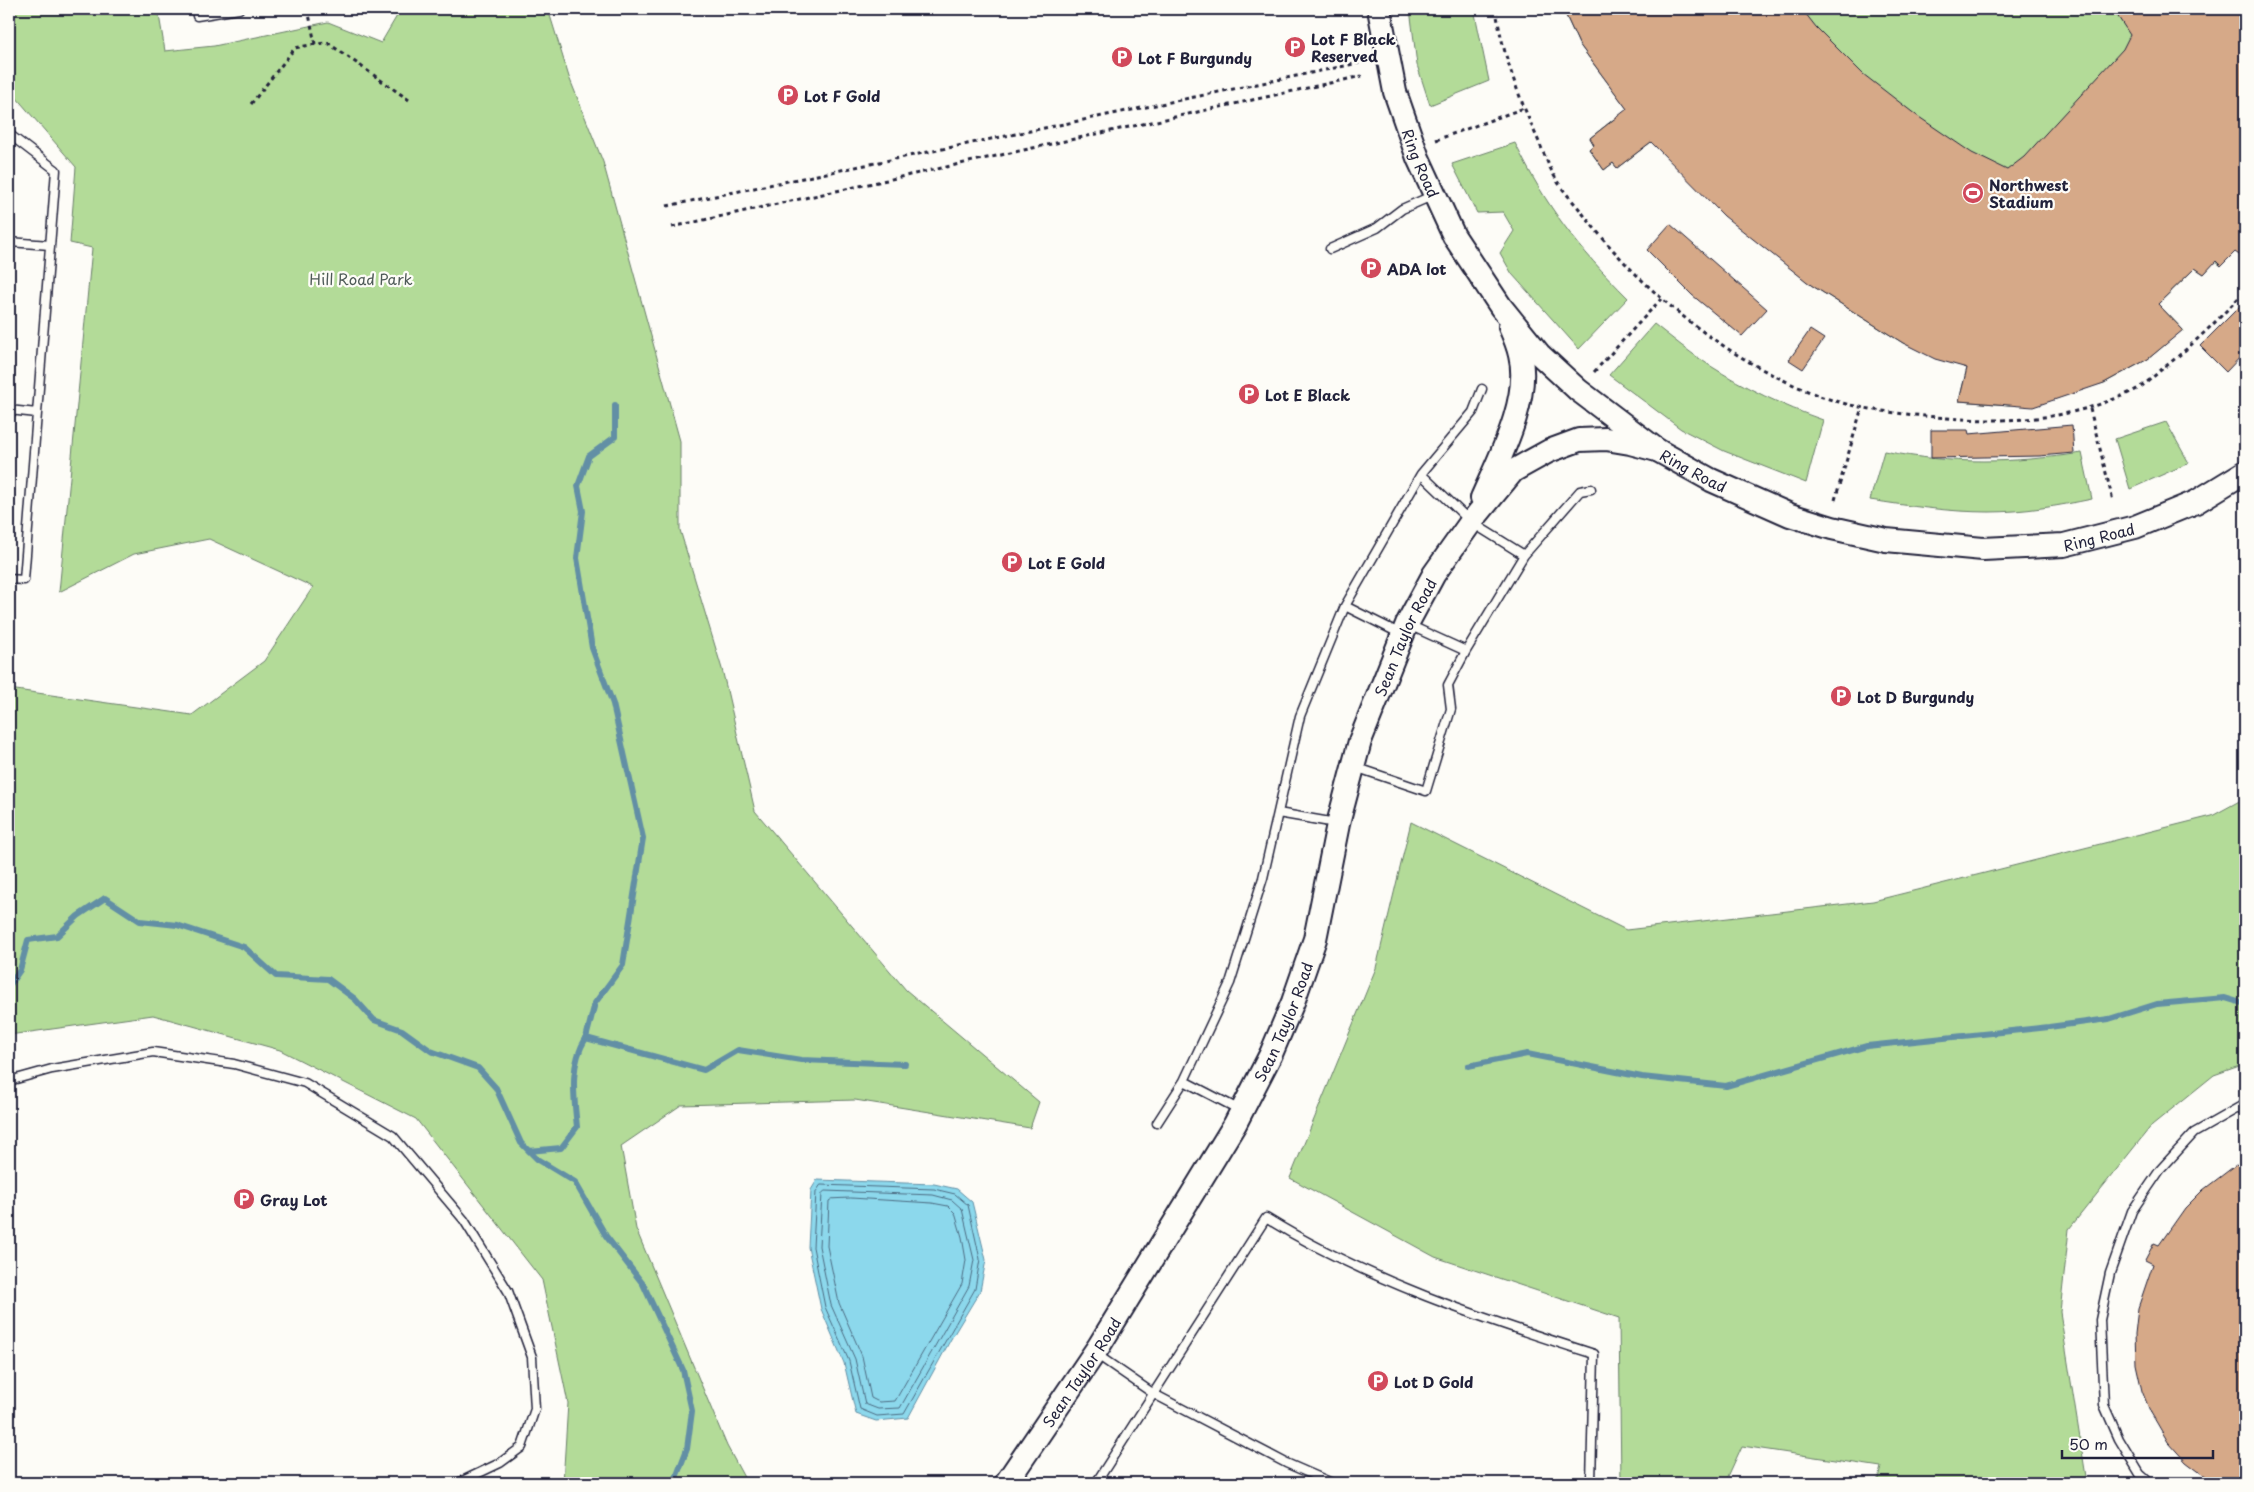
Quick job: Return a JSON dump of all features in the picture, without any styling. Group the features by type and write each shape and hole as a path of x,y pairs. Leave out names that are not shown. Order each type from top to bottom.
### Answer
{"main road":[{"name":"Ring Road","path":"1379,9 1394,92 1418,158 1454,236 1501,307 1539,354 1578,390 1657,450 1711,480 1781,511 1832,528 1886,540 1983,549 2064,546 2135,527 2196,502 2245,472"},
{"name":"Sean Taylor Road","path":"1471,522 1504,447 1515,416 1522,384 1521,357 1501,307"},
{"name":"Sean Taylor Road","path":"1006,1483 1094,1353 1242,1110 1289,1011 1315,939 1338,824 1364,732 1405,630 1434,574 1471,522 1513,471 1549,451 1579,440 1606,440 1630,443 1657,450"}],"lane":[{"path":"196,9 198,16 239,9"},
{"path":"9,134 56,170 24,580 9,579"},
{"path":"1330,249 1377,228 1402,208 1434,195"},
{"path":"9,242 50,245"},
{"path":"1157,1123 1184,1081 1230,983 1263,878 1300,716 1345,606 1421,474 1473,412 1482,389"},
{"path":"9,410 37,413"},
{"path":"1421,474 1471,522 1524,555"},
{"path":"1353,767 1426,791 1452,709 1448,685 1466,650 1524,555 1580,491 1591,489"},
{"path":"1345,606 1405,630 1466,650"},
{"path":"1278,813 1338,824"},
{"path":"9,1081 52,1070 153,1052 234,1064 306,1082 393,1136 468,1228 508,1291 532,1357 535,1409 522,1447 500,1464 458,1483"},
{"path":"1184,1081 1242,1110"},
{"path":"2150,1483 2140,1474 2119,1439 2104,1405 2100,1320 2110,1273 2132,1210 2160,1170 2194,1133 2245,1104"},
{"path":"1096,1483 1266,1218 1310,1245 1363,1271 1456,1308 1594,1354 1592,1483"},
{"path":"1094,1353 1154,1394 1277,1458 1332,1483"}],"path":[{"path":"308,9 315,44"},
{"path":"1496,9 1499,30 1524,108 1555,178 1599,236 1661,299 1707,335 1761,369 1812,393 1862,407 1914,415 1981,420 2044,419 2090,409 2137,390 2191,347 2245,291"},
{"path":"251,104 295,48 328,43 409,100"},
{"path":"667,206 1360,63"},
{"path":"672,227 1362,76"},
{"path":"1436,140 1524,108"},
{"path":"1594,372 1661,299"},
{"path":"1835,500 1862,407"},
{"path":"2090,409 2114,502"}],"green space":[{"name":"Hill Road Park","path":"12,9 158,9 165,51 214,46 328,22 381,43 401,9 548,9 569,77 603,162 680,441 680,530 722,669 755,811 906,990 1039,1102 1030,1128 855,1100 681,1105 621,1146 636,1229 727,1446 747,1483 563,1483 568,1403 542,1280 416,1119 280,1050 153,1015 9,1035 9,689 192,715 264,661 313,587 209,539 134,554 59,592 92,248 70,243 76,167 9,89 9,12"},
{"path":"1410,9 1474,9 1489,81 1430,105 1417,65"},
{"name":"Northwest Stadium","path":"1563,9 2245,9 2245,226 2240,233 2245,238 2234,249 2220,245 2231,256 2221,266 2215,261 2204,274 2195,268 2158,304 2184,331 2182,330 2148,359 2104,383 2009,405 1959,401 1967,368 1903,343 1811,285 1651,142 1617,168 1613,163 1604,170 1589,149 1594,145 1590,138 1614,119 1615,122 1628,110 1579,44"},
{"path":"1515,143 1539,187 1564,226 1628,298 1579,349 1512,274 1500,253 1514,231 1503,212 1477,213 1452,164"},
{"path":"1654,324 1695,356 1750,389 1793,409 1823,420 1806,483 1724,451 1681,429 1609,375"},
{"path":"2166,422 2189,463 2130,489 2115,439"},
{"path":"1884,451 1934,459 1983,461 2032,459 2082,453 2092,499 2041,508 1989,512 1944,510 1870,500"},
{"path":"2245,798 2245,1064 2214,1075 2152,1125 2069,1229 2060,1312 2087,1483 1877,1483 1881,1467 1742,1446 1725,1483 1621,1483 1619,1318 1435,1257 1290,1178 1376,968 1411,822 1626,930 1873,901 2212,816"}],"water":[{"path":"817,1180 934,1184 957,1189 972,1202 986,1260 980,1291 951,1339 908,1418 876,1421 856,1414 844,1363 821,1309 808,1247 811,1190"}],"building":[{"name":"Northwest Stadium","path":"1563,9 1802,9 1816,27 1863,74 1916,115 1972,153 2007,170 2024,157 2123,49 2130,35 2113,9 2245,9 2245,259 2235,252 2221,266 2216,261 2204,274 2195,268 2158,304 2183,330 2148,359 2104,383 2033,407 1959,401 1967,368 1935,359 1903,343 1811,285 1724,216 1651,142 1617,168 1613,163 1604,170 1589,149 1594,145 1590,138 1627,109 1579,44"},
{"path":"1670,224 1767,309 1742,336 1692,295 1647,250"},
{"path":"2245,301 2245,352 2226,372 2200,346"},
{"path":"1810,330 1824,339 1803,369 1789,360"},
{"path":"2072,425 2074,453 2039,456 1931,458 1931,430 1968,430 1969,434"},
{"path":"2245,1158 2245,1483 2214,1483 2186,1462 2168,1442 2150,1411 2142,1391 2136,1364 2135,1334 2138,1308 2153,1264 2145,1260 2154,1243 2159,1245 2185,1208 2203,1190"}],"waterway":[{"path":"586,1038 595,1003 623,965 643,838 613,704 592,648 577,558 583,511 578,486 589,456 615,437 615,405"},
{"path":"9,986 20,970 28,940 57,936 78,916 105,898 140,921 177,925 244,947 276,976 328,979 355,999 374,1020 402,1030 431,1051 478,1068 496,1088 521,1143 537,1159 575,1182 606,1236 643,1284 683,1370 692,1411 687,1449 674,1483"},
{"path":"1468,1066 1527,1054 1642,1077 1726,1086 1867,1046 2109,1019 2157,1004 2225,998 2245,1004"},
{"path":"529,1151 561,1148 577,1127 574,1092 575,1070 577,1059 586,1038 704,1070 738,1050 801,1060 905,1064"}],"place":[{"name":"Lot F Black Reserved","path":"1295,47"},
{"name":"Lot F Burgundy","path":"1122,57"},
{"name":"Lot F Gold","path":"788,95"},
{"name":"Northwest Stadium","path":"1973,193"},
{"name":"ADA lot","path":"1371,268"},
{"name":"Lot E Black","path":"1249,394"},
{"name":"Lot E Gold","path":"1012,562"},
{"name":"Lot D Burgundy","path":"1841,696"},
{"name":"Gray Lot","path":"244,1199"},
{"name":"Lot D Gold","path":"1378,1381"}]}
